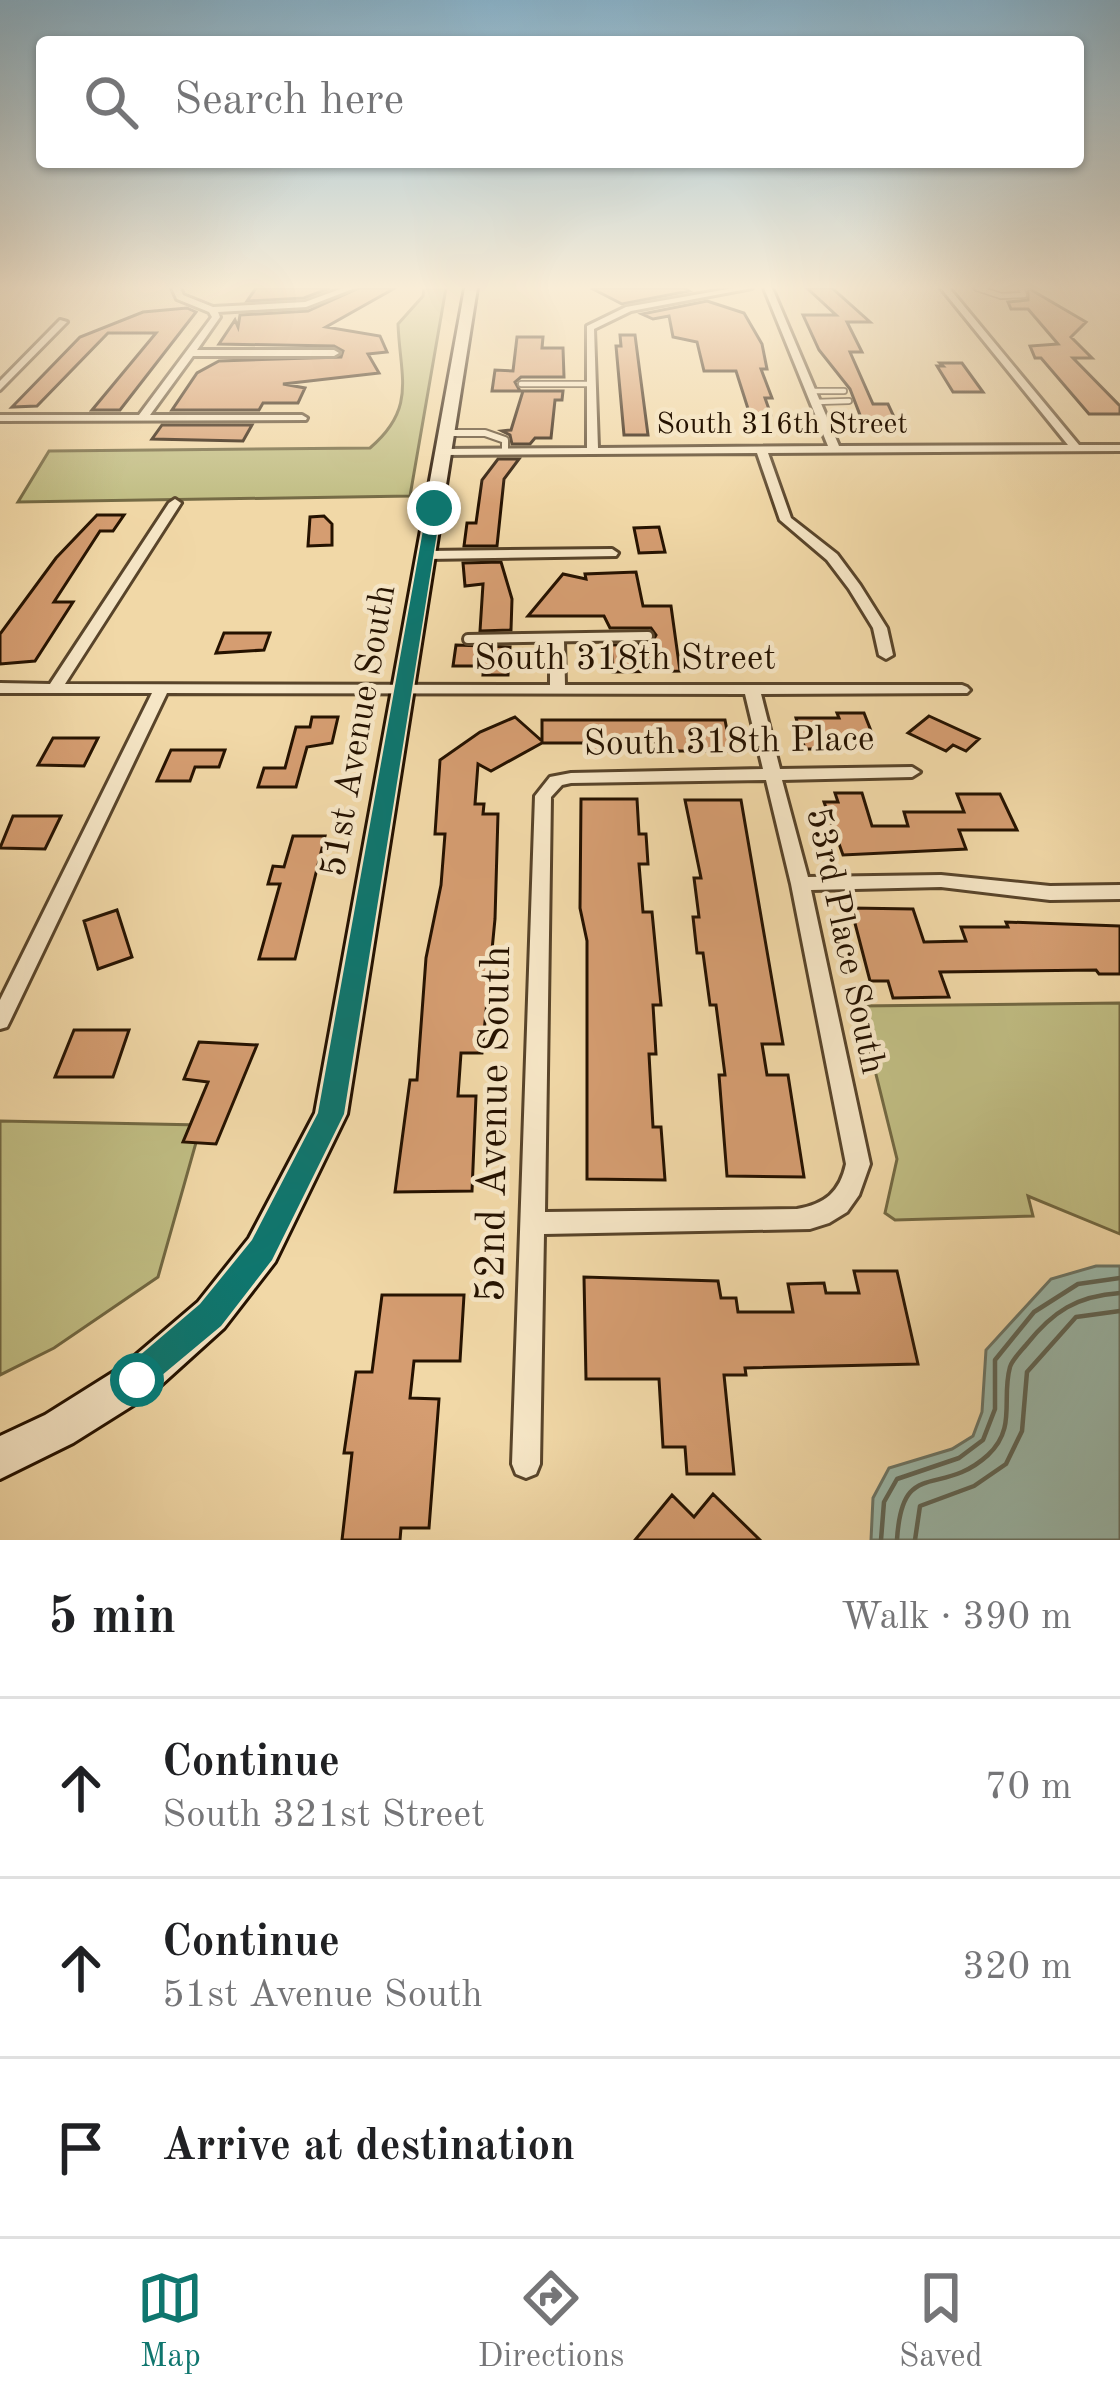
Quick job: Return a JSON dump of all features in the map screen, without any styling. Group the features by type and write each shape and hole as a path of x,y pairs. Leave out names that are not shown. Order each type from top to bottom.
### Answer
{"main road":[{"name":"51st Avenue South","path":"0,1458 59,1429 137,1380 211,1315 262,1250 331,1114 459,360"}],"street":[{"path":"0,387 26,360"},
{"path":"142,418 186,360"},
{"path":"590,360 593,450"},
{"path":"798,360 835,449"},
{"path":"1004,360 1076,448"},
{"path":"0,418 302,418"},
{"name":"South 316th Street","path":"445,443 505,451 1120,448"},
{"path":"761,449 786,520 832,557 855,588 880,628 886,655"},
{"path":"55,688 175,503"},
{"path":"426,555 612,553"},
{"path":"557,640 558,691"},
{"name":"South 318th Street","path":"0,688 962,689"},
{"path":"0,1022 160,690"},
{"name":"53rd Place South","path":"532,1223 797,1220 822,1217 842,1204 854,1188 858,1163 800,884 752,690"},
{"name":"South 318th Place","path":"549,787 571,778 912,772"},
{"name":"52nd Avenue South","path":"526,1464 541,809 549,787"},
{"path":"800,884 941,881 1050,893 1120,892"}],"lane":[{"path":"521,384 591,384"},
{"path":"813,396 844,391"},
{"path":"813,396 850,401"},
{"path":"445,443 485,433 505,440 505,451"},
{"path":"468,639 648,636"}],"shaded area":[{"path":"401,360 434,360 410,496 18,502 49,451 370,448 394,419"},
{"path":"1120,1003 1120,1234 1028,1196 1033,1216 895,1220 885,1213 897,1159 859,1006"},
{"path":"0,1121 201,1125 158,1277 54,1348 0,1375"}],"water":[{"path":"1096,1266 1120,1266 1120,1540 871,1540 873,1498 889,1468 952,1449 973,1436 982,1412 986,1350 1051,1279"}],"building":[{"path":"58,360 82,360 37,406 12,407"},
{"path":"134,360 159,360 120,410 92,410"},
{"path":"371,360 379,373 283,384 305,388 298,403 263,403 259,410 172,410 197,373 219,361"},
{"path":"514,360 563,360 564,377 521,377 515,382 520,391 492,391 495,370 513,371"},
{"path":"617,360 638,360 648,435 624,435"},
{"path":"701,360 765,360 767,369 761,369 772,398 765,398 771,415 750,415 736,371 704,371"},
{"path":"827,360 853,360 873,404 888,404 901,432 865,428 850,389"},
{"path":"1043,360 1075,360 1120,406 1120,414 1089,414"},
{"path":"940,363 962,363 983,392 953,392 937,366 943,366"},
{"path":"523,391 563,391 562,400 555,400 551,438 512,444 510,435 502,431 511,430"},
{"path":"162,425 252,425 243,441 152,439"},
{"path":"498,459 519,459 504,479 497,546 464,546 467,523 476,523 482,480"},
{"path":"97,515 124,515 113,531 100,531 54,602 73,602 35,661 0,664 0,634 56,558"},
{"path":"324,516 332,524 332,545 308,546 310,517"},
{"path":"659,527 665,552 639,553 634,528"},
{"path":"501,562 512,599 511,630 480,631 483,584 465,586 463,563"},
{"path":"636,572 643,606 671,606 680,671 613,672 611,645 651,644 656,635 651,628 610,628 604,616 528,616 563,574 586,579 585,574"},
{"path":"224,633 270,633 264,650 216,653"},
{"path":"456,645 510,647 508,675 483,675 484,666 453,666"},
{"path":"837,713 864,713 873,736 840,736 845,749 805,749 796,718 839,718"},
{"path":"929,716 979,739 966,751 953,745 946,751 908,733"},
{"path":"312,717 338,717 332,743 307,747 296,787 258,787 264,768 285,768 296,727 310,727"},
{"path":"515,717 542,741 542,720 725,720 731,751 660,751 659,744 617,744 617,752 590,752 589,743 542,743 491,771 478,764 475,804 484,804 483,814 498,814 495,919 482,1053 461,1053 458,1096 476,1096 472,1191 395,1192 410,1080 417,1080 426,958 441,885 445,834 435,834 440,760 480,732"},
{"path":"53,738 98,738 84,766 38,765"},
{"path":"171,750 225,750 219,767 195,767 190,781 157,781"},
{"path":"835,793 862,793 872,826 908,826 904,812 964,812 957,794 1000,794 1017,830 959,830 966,849 843,855 824,802 838,802"},
{"path":"581,799 637,799 639,834 646,834 648,864 639,864 643,912 652,912 661,1005 653,1005 656,1054 649,1054 653,1127 661,1127 665,1180 587,1179 587,941 580,908"},
{"path":"685,800 741,800 783,1044 762,1044 767,1075 788,1075 804,1177 727,1176 719,1075 725,1075 716,1005 710,1005 703,953 697,953 694,878 701,878"},
{"path":"13,816 61,816 45,849 0,848"},
{"path":"293,836 325,836 295,959 259,959 280,884 268,884 273,866 284,867"},
{"path":"851,908 913,909 924,942 966,941 961,927 1008,927 1006,922 1120,926 1120,974 1096,970 940,972 949,997 893,998 888,981 870,981"},
{"path":"117,910 132,957 98,969 84,921"},
{"path":"74,1030 129,1030 113,1077 55,1077"},
{"path":"199,1042 257,1045 216,1144 183,1142 208,1082 184,1079"},
{"path":"854,1271 897,1271 918,1364 745,1368 746,1375 724,1375 734,1474 687,1474 685,1447 663,1447 659,1379 586,1379 584,1277 718,1281 721,1298 736,1298 738,1312 793,1312 788,1284 824,1283 826,1293 859,1293"},
{"path":"382,1295 464,1295 460,1361 414,1361 410,1398 439,1399 429,1528 401,1528 400,1540 342,1540 352,1453 344,1453 356,1372 372,1372"},
{"path":"713,1494 760,1540 635,1540 672,1495 694,1517"}],"route":[{"path":"137,1380 211,1315 262,1250 331,1114 434,508"}]}
